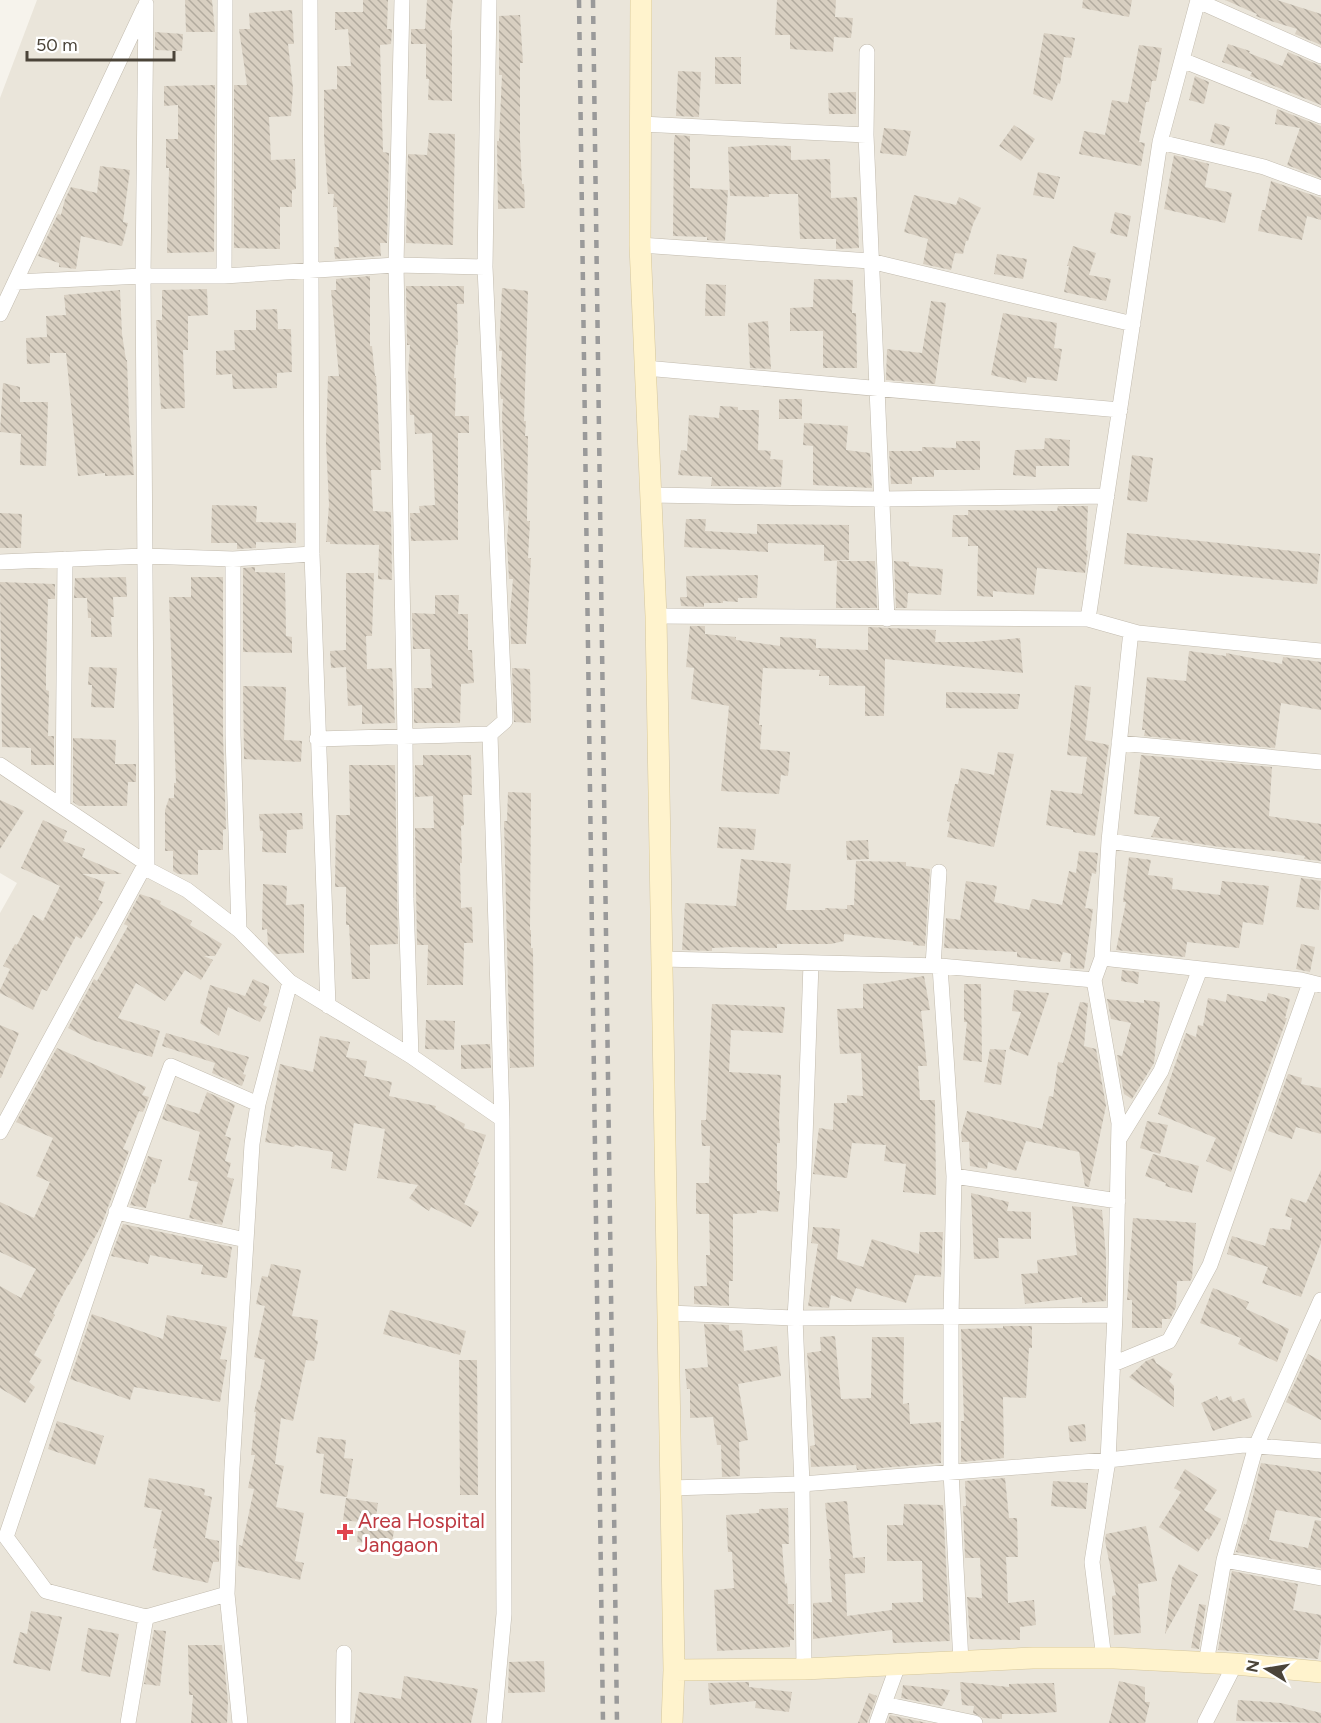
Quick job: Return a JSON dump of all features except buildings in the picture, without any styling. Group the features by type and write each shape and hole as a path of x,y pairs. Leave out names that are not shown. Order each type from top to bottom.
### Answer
{"street":[{"path":"224,276 225,0"},
{"path":"310,0 312,554 327,1006"},
{"path":"402,0 396,265 406,899 411,1056"},
{"path":"317,740 490,734 505,721 485,267 489,0"},
{"path":"641,0 640,245 656,616 674,1670 672,1723"},
{"path":"1088,619 1160,142 1198,0 1321,57"},
{"path":"0,1132 147,866 143,276 146,2"},
{"path":"0,314 146,2"},
{"path":"867,52 866,135 870,261 887,619"},
{"path":"1182,60 1321,116"},
{"path":"642,124 866,135"},
{"path":"1160,142 1264,167 1321,188"},
{"path":"640,245 870,261 1133,324"},
{"path":"15,282 143,276 224,276 396,265 485,267"},
{"path":"645,368 1120,410"},
{"path":"651,495 880,499 1107,496"},
{"path":"0,562 144,556 233,559 312,554"},
{"path":"63,806 65,559"},
{"path":"233,559 232,735 239,930"},
{"path":"656,616 1088,619 1131,631 1321,651"},
{"path":"1104,1659 1092,1562 1108,1460 1115,1315 1119,1123 1094,980 1102,958 1109,841 1131,631"},
{"path":"490,734 502,1119 504,1614 494,1723"},
{"path":"1119,743 1321,762"},
{"path":"0,765 63,806 147,866 187,890 239,930 290,982 411,1056 502,1119"},
{"path":"1109,841 1321,870"},
{"path":"939,872 936,966 954,1176 951,1472 961,1662"},
{"path":"1102,958 1318,983 1210,1265 1169,1341 1113,1364"},
{"path":"662,959 936,966 1094,980"},
{"path":"804,1669 802,1484 795,1318 804,1168 811,963"},
{"path":"1119,1139 1161,1071 1200,969"},
{"path":"240,1723 227,1594 252,1144 258,1104 290,982"},
{"path":"227,1594 146,1617 46,1591 6,1537 116,1212 171,1066 258,1104"},
{"path":"954,1176 1118,1202"},
{"path":"116,1212 246,1240"},
{"path":"1206,1663 1224,1560 1256,1446 1321,1300"},
{"path":"668,1312 795,1318 1115,1315"},
{"path":"670,1488 802,1484 1108,1460 1244,1445 1321,1451"},
{"path":"1224,1560 1321,1578"},
{"path":"128,1723 146,1617"},
{"path":"343,1723 344,1653"},
{"path":"674,1670 804,1669 1033,1658 1235,1664 1321,1672"},
{"path":"1205,1723 1235,1664"},
{"path":"877,1723 898,1665"},
{"path":"884,1704 975,1723"}],"shaded area":[{"path":"37,0 1321,0 1321,1723 0,1723 0,913 17,883 0,873 0,98"}],"railway":[{"path":"579,0 603,1723"},
{"path":"593,0 617,1723"}],"place":[{"name":"Area Hospital Jangaon","path":"345,1532"}]}
